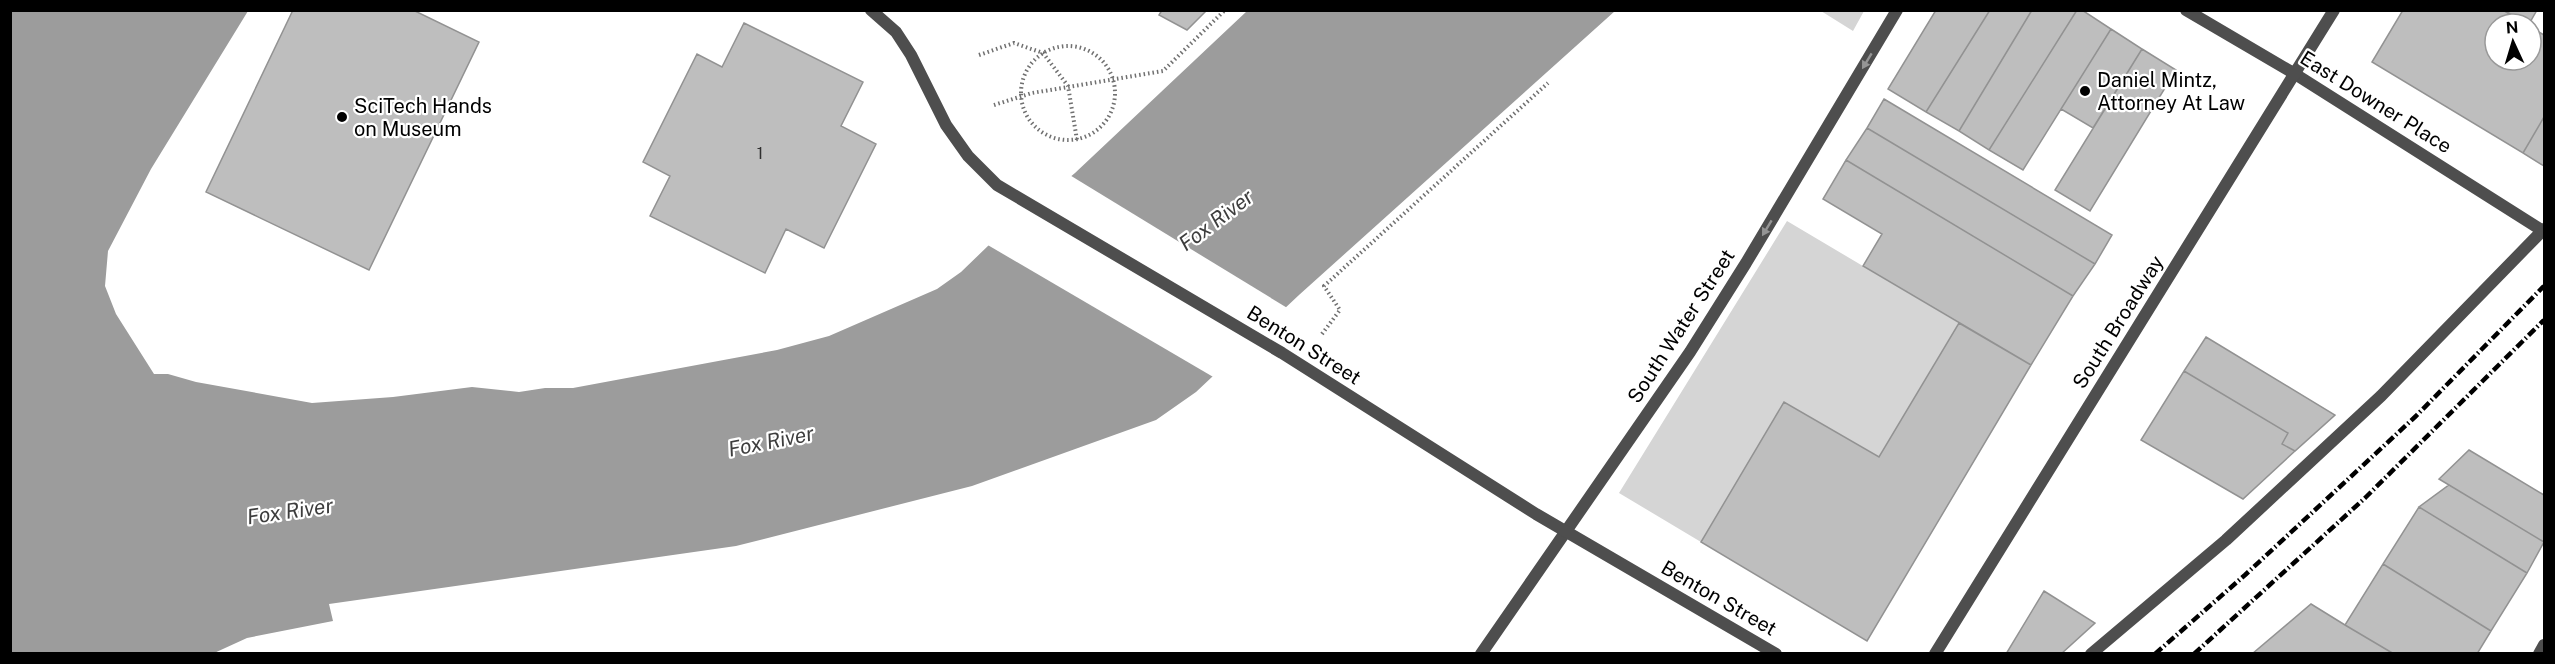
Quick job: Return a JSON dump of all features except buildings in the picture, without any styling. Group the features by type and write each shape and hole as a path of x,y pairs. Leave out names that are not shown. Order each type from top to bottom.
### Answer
{"street":[{"name":"Benton Street","path":"871,10 896,32 911,55 946,125 968,156 997,185 1282,353 1565,532 1776,654"},
{"name":"South Water Street","path":"1481,654 1690,352 1746,263 1897,10"},
{"name":"East Downer Place","path":"2186,10 2295,74 2543,230"},
{"name":"South Broadway","path":"1935,654 2334,10"},
{"path":"2091,654 2226,540 2381,396 2543,230"},
{"path":"2540,654 2544,645"}],"path":[{"path":"994,105 1021,96 1068,86 1163,71 1225,10"},
{"path":"979,56 1014,43 1043,53 1068,86 1077,140"},
{"path":"1070,46 1084,49 1106,65 1113,78 1115,94 1113,110 1092,134 1077,140 1051,137 1039,130 1024,109 1021,96 1026,72 1033,61 1043,53 1056,48 1070,46"},
{"path":"1322,334 1340,310 1324,286 1548,83"}],"shaded area":[{"path":"1821,11 1864,11 1853,31"},
{"path":"1787,221 1959,323 1879,457 1784,402 1701,542 1619,493"}],"water":[{"name":"Fox River","path":"10,11 248,11 151,169 108,251 105,286 116,314 154,374 168,374 196,382 312,403 393,397 472,387 519,392 545,388 573,388 777,350 829,336 937,289 961,272 990,244 1075,173 1247,11 1615,11 1299,295 1196,392 1156,420 972,486 736,546 329,604 333,621 247,638 212,654 11,653"}],"pier":[{"path":"1068,174 1289,309 1215,378 986,244"}],"railway":[{"path":"2155,654 2245,575 2416,416 2544,286"},
{"path":"2194,654 2365,498 2544,320"}],"place":[{"name":"Daniel Mintz, Attorney At Law","path":"2085,91"},
{"name":"SciTech Hands on Museum","path":"342,117"}]}
